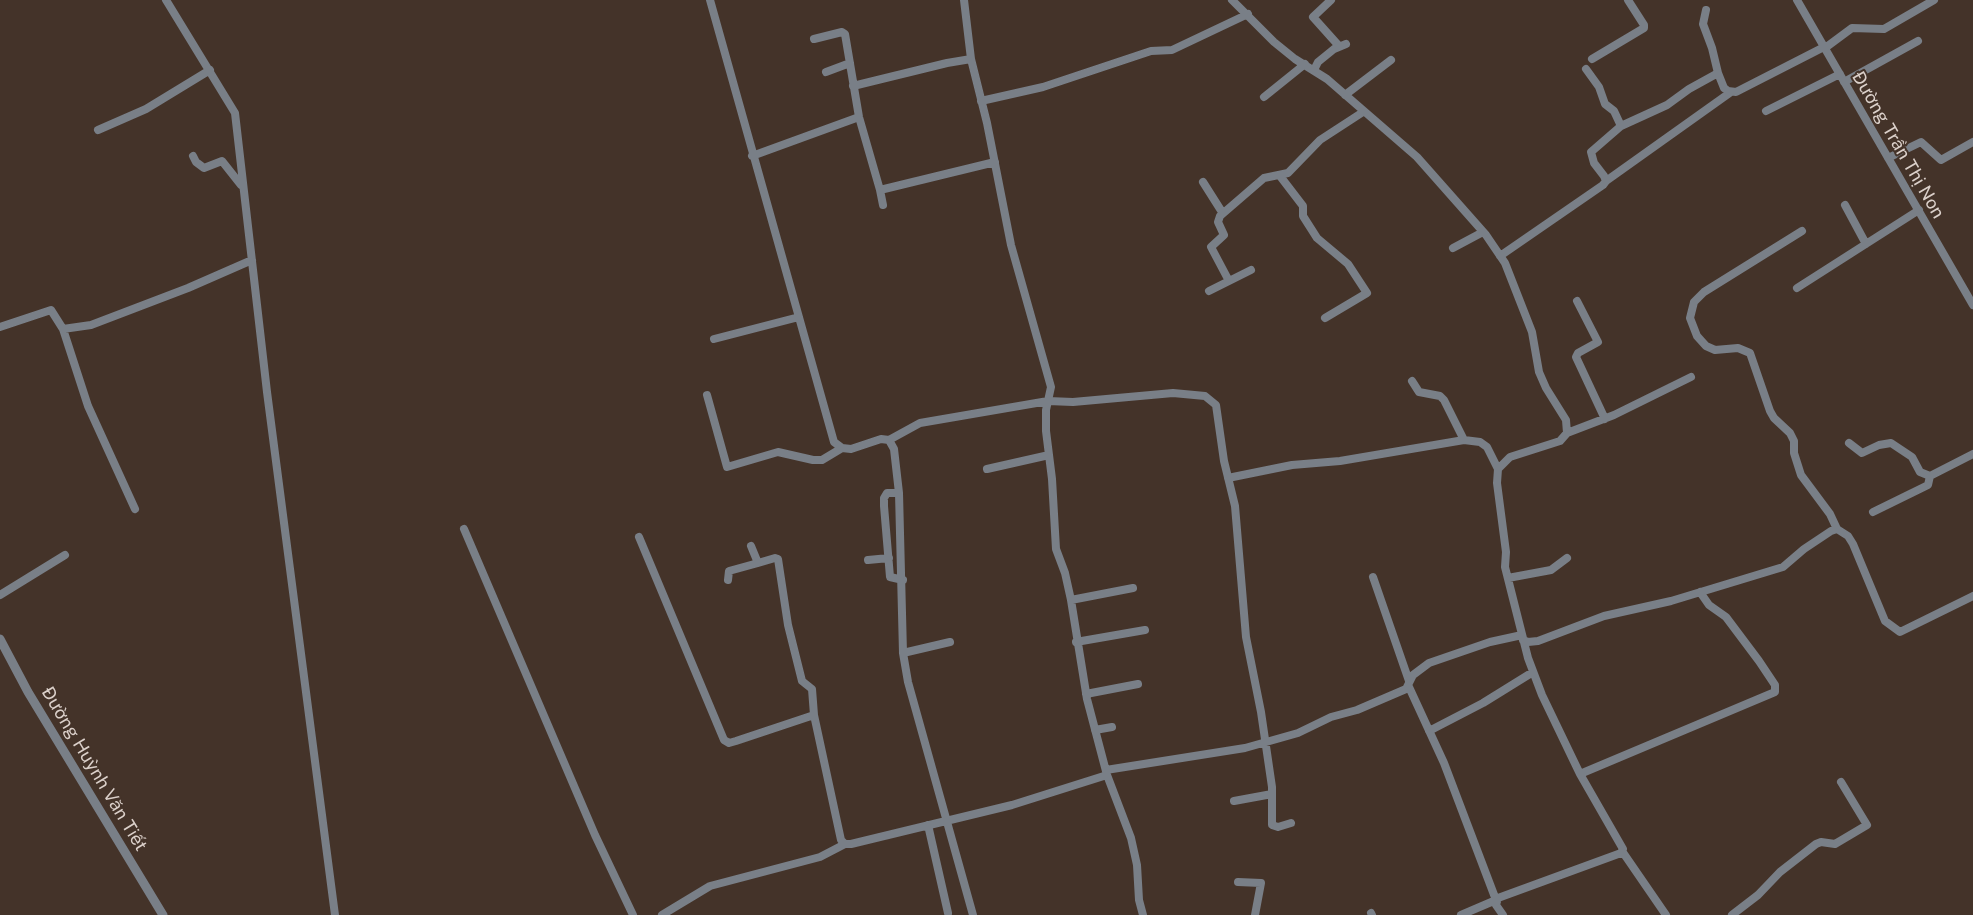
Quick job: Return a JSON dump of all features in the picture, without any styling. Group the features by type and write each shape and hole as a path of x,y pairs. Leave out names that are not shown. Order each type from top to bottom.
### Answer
{"street":[{"path":"166,0 235,113 267,392 335,915"},
{"path":"710,0 752,156 834,442 842,448 850,449 881,439 889,440 920,423 1048,401 1073,402 1173,393 1205,396 1216,405 1228,478 1235,506 1246,637 1265,742 1272,794 1272,825 1278,827 1291,823"},
{"path":"964,0 971,59 1011,244 1048,367 1052,387 1048,401 1046,431 1056,549 1065,574 1071,600 1076,642 1086,694 1106,773 1131,838 1137,865 1139,900 1143,915"},
{"path":"1232,0 1274,42 1295,59 1314,70 1417,157 1483,232 1505,264 1532,332 1539,372 1546,388 1566,420 1567,433"},
{"path":"1314,70 1318,62 1342,45 1312,17 1331,0"},
{"path":"1592,58 1644,28 1628,0"},
{"name":"Đường Trần Thị Non","path":"1797,0 1973,305"},
{"path":"1500,256 1554,220 1732,92 1746,88 1824,47 1852,28 1884,29 1934,0"},
{"path":"1706,10 1703,24 1712,48 1718,73 1724,88 1732,92"},
{"path":"981,101 1043,87 1151,51 1172,50 1248,14"},
{"path":"814,39 842,32 844,34 859,117 883,205"},
{"path":"1844,82 1918,41"},
{"path":"853,86 947,62 971,59"},
{"path":"1345,95 1391,60"},
{"path":"826,72 850,63"},
{"path":"1264,97 1305,64"},
{"path":"1586,69 1599,87 1605,104 1614,111 1621,126"},
{"path":"98,130 146,109 210,70"},
{"path":"1606,181 1594,163 1591,152 1621,126 1666,105 1689,89 1718,73"},
{"path":"1766,112 1840,74"},
{"path":"1229,280 1211,246 1224,235 1218,219 1222,212 1264,178 1280,176 1294,169 1320,140 1364,112"},
{"path":"752,156 859,117"},
{"path":"1888,158 1921,142 1941,160 1973,142"},
{"path":"193,156 196,162 204,168 222,161 242,187"},
{"path":"880,190 994,162"},
{"path":"1280,176 1303,206 1304,216 1317,238 1348,264 1367,293 1325,318"},
{"path":"1203,182 1222,212"},
{"path":"1845,205 1866,244"},
{"path":"1797,288 1919,210"},
{"path":"1802,231 1704,292 1694,302 1690,318 1694,332 1706,346 1715,350 1738,348 1750,353 1770,411 1774,418 1790,433 1794,441 1794,453 1801,475 1830,514 1837,529 1848,536 1853,544 1885,621 1900,632 1973,596"},
{"path":"1453,248 1483,232"},
{"path":"63,329 99,323 188,288 252,260"},
{"path":"1209,291 1251,270"},
{"path":"1577,301 1598,342 1578,353 1576,357 1605,419"},
{"path":"0,327 51,310 63,329 88,406 135,509"},
{"path":"714,339 799,317"},
{"path":"1666,915 1622,851 1580,774 1550,713 1533,672 1505,567 1506,541 1497,483 1498,469 1502,462 1510,457 1560,441 1567,433 1605,419 1691,377"},
{"path":"1412,381 1419,392 1440,396 1444,400 1464,440"},
{"path":"707,395 727,467 778,452 813,460 822,460 842,448"},
{"path":"889,440 894,449 899,493 903,580 903,654 912,702 973,915"},
{"path":"1228,478 1292,465 1340,461 1464,440 1480,442 1487,447 1498,469"},
{"path":"1849,443 1862,453 1879,445 1895,445 1912,457 1920,472 1930,476"},
{"path":"1873,512 1924,487 1928,484 1930,476 1973,454"},
{"path":"987,469 1049,455"},
{"path":"899,493 887,493 884,498 890,577 903,580"},
{"path":"464,529 595,835 633,915"},
{"path":"1523,637 1528,642 1538,641 1604,616 1700,592 1783,567 1831,530 1837,529"},
{"path":"638,538 724,740 729,743 814,715"},
{"path":"752,546 758,563"},
{"path":"0,596 65,555"},
{"path":"728,580 729,571 775,558 778,559 788,625 802,680 812,689 814,715 841,840 845,844"},
{"path":"868,560 889,558"},
{"path":"1508,578 1551,570 1567,558"},
{"path":"1373,577 1409,684 1496,900 1497,908 1503,915"},
{"path":"1071,600 1134,588"},
{"path":"1580,774 1775,692 1775,685 1726,616 1709,605 1700,592"},
{"path":"1076,642 1145,630"},
{"path":"662,915 710,886 820,857 845,844 852,844 1012,805 1106,773 1245,748 1298,733 1331,717 1357,710 1409,684 1419,669 1428,663 1490,642 1523,637"},
{"name":"Đường Huỳnh Văn Tiết","path":"0,639 28,692 163,915"},
{"path":"903,654 950,642"},
{"path":"1429,730 1474,708 1533,672"},
{"path":"1086,694 1138,684"},
{"path":"1095,730 1112,727"},
{"path":"1732,915 1758,895 1780,872 1816,844 1821,842 1835,844 1868,825 1841,782"},
{"path":"1234,801 1272,794"},
{"path":"928,825 948,913"},
{"path":"1461,915 1622,851"},
{"path":"1238,882 1261,883 1255,915"}]}
